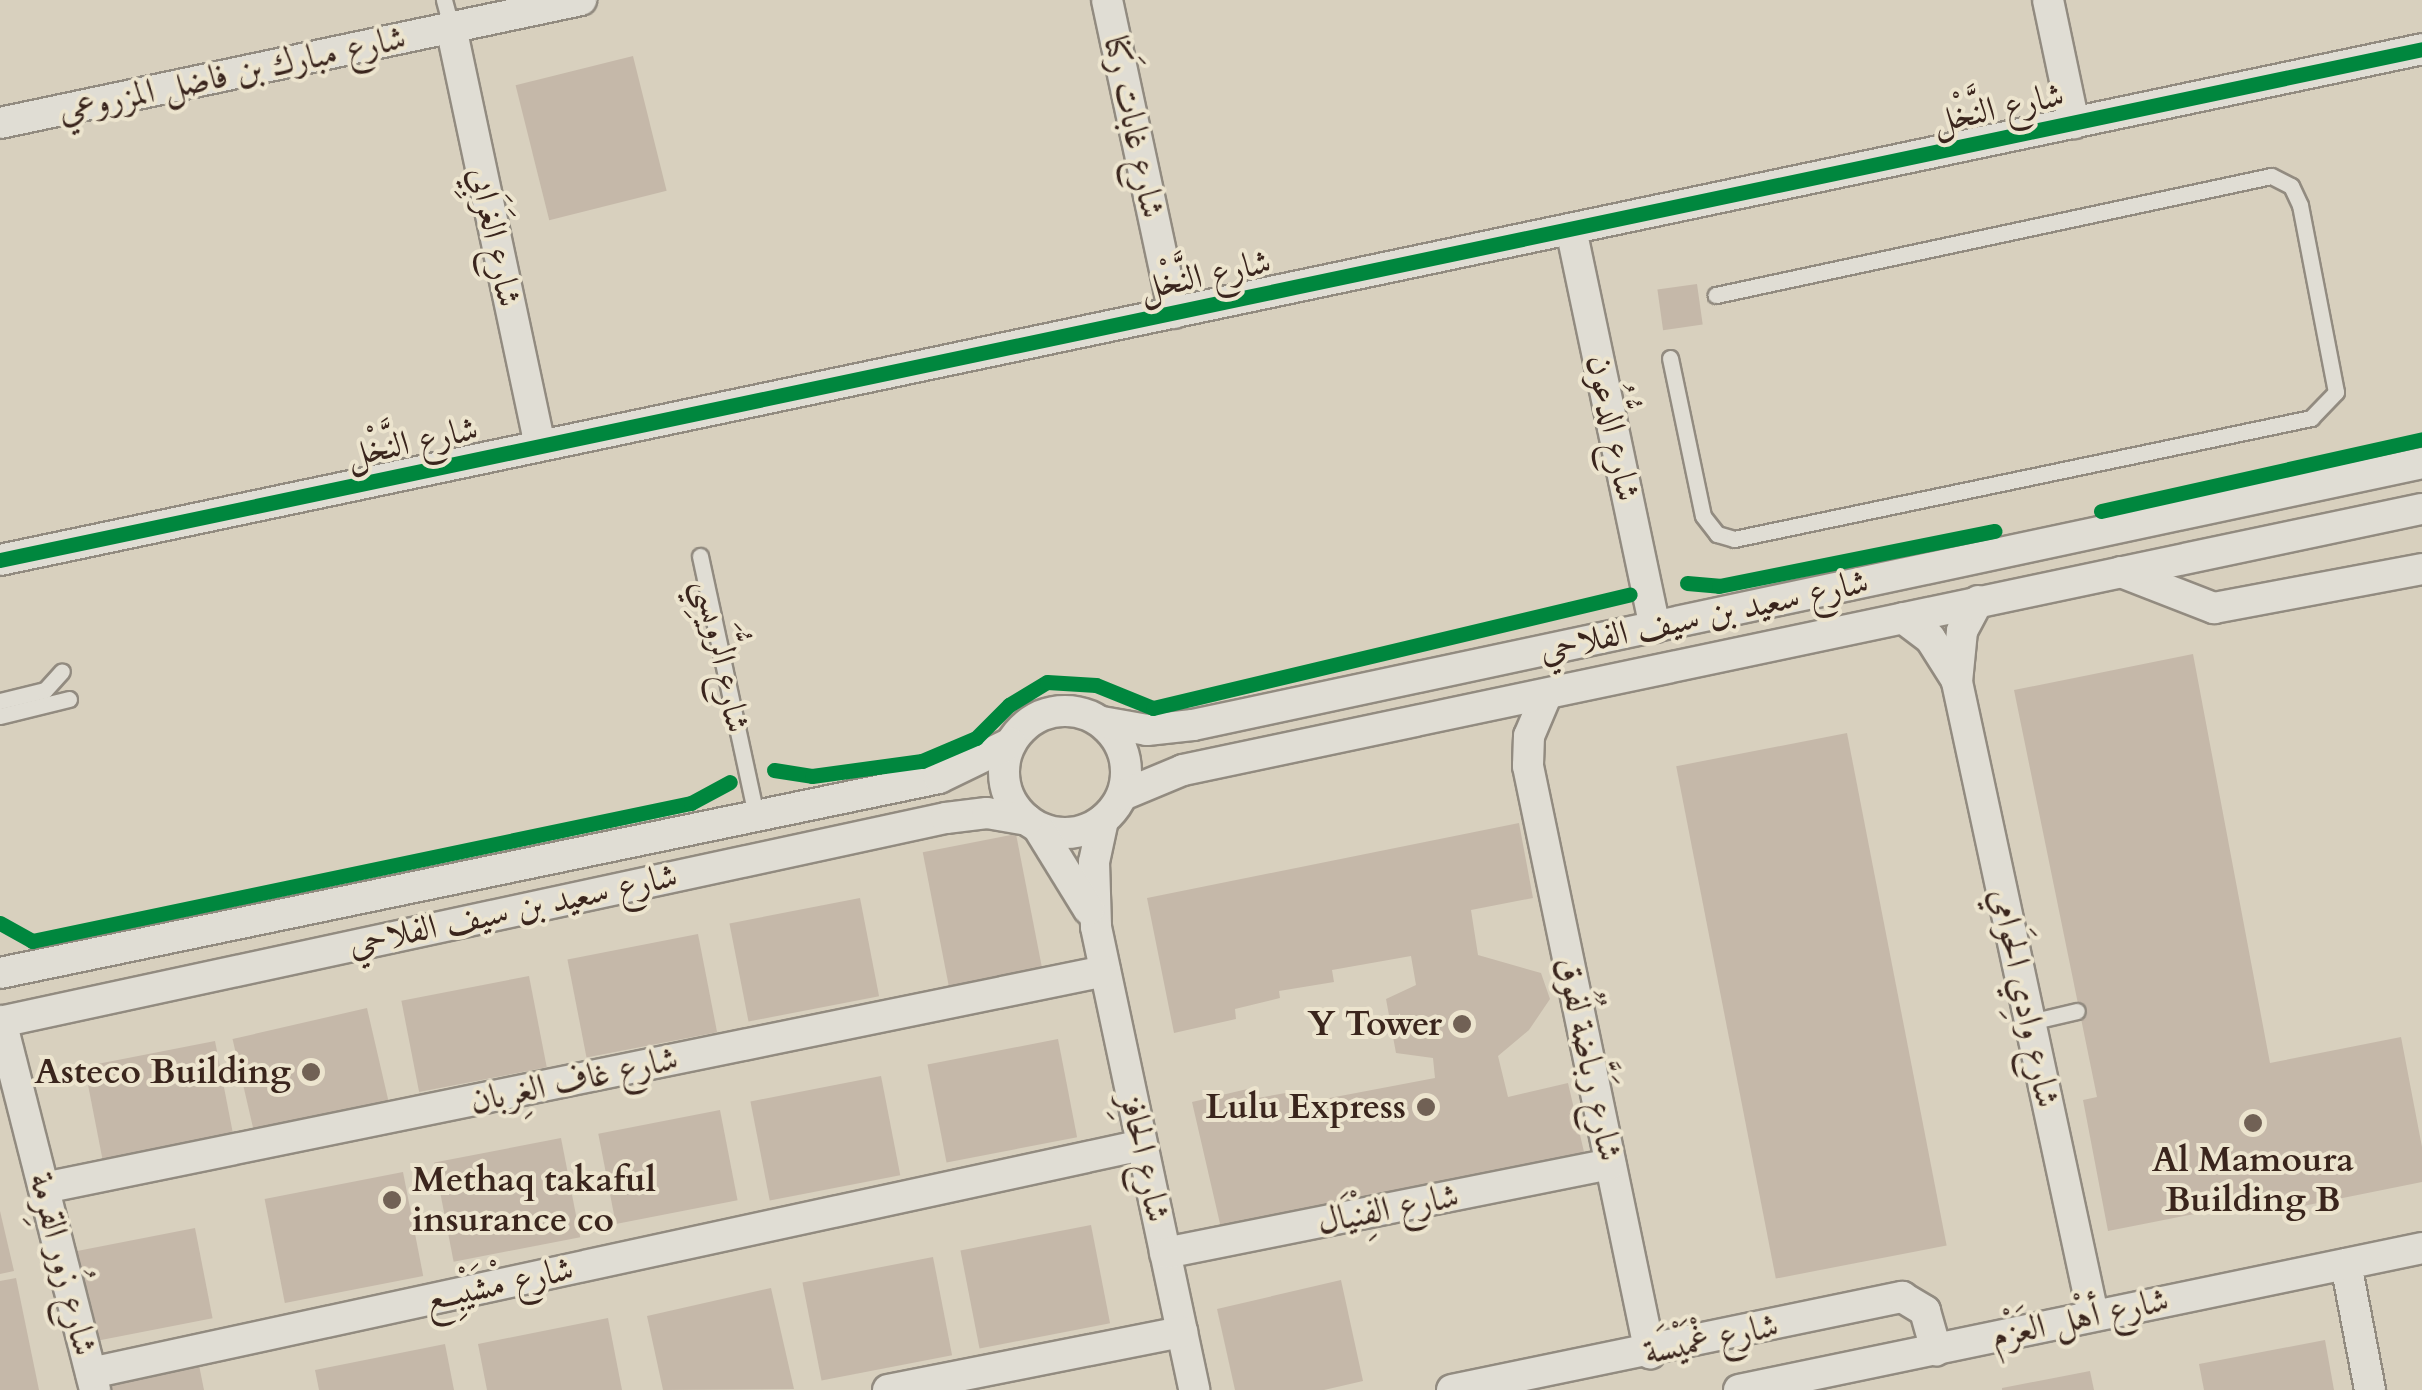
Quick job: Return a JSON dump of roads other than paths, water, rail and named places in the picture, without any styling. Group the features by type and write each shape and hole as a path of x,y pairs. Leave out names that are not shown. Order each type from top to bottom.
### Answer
{"street":[{"name":"شارع مبارك بن فاضل المزروعي","path":"0,123 447,14 581,0"},
{"name":"شارع غابات رَكنا","path":"1107,0 1174,313"},
{"path":"2048,0 2074,123"},
{"name":"شارع الغَرَابِي","path":"447,14 540,446"},
{"name":"شارع النَّخْل","path":"0,560 2422,49"},
{"name":"شارع الدُّعُون","path":"1571,229 1655,627"},
{"name":"شارع سعيد بن سيف الفلاحي","path":"1102,722 1170,728 2422,463"},
{"name":"شارع سعيد بن سيف الفلاحي","path":"1123,795 1182,770 2422,508"},
{"path":"2121,572 2190,603 2224,608 2422,568"},
{"name":"شارع وادِي الحَوامي","path":"1978,601 1962,631 1957,682 2093,1314"},
{"name":"شارع وادِي الحَوامي","path":"1903,618 1930,638 1957,682"},
{"name":"شارع رَبَّاضة لُفُوق","path":"1546,696 1529,736 1528,766 1650,1353"},
{"name":"شارع رَبَّاضة لُفُوق","path":"1480,708 1503,727 1528,766"},
{"path":"1052,712 1102,722 1124,755 1123,795 1104,820 1079,833 1033,825 1004,783 1011,743 1035,718 1052,712"},
{"name":"شارع سعيد بن سيف الفلاحي","path":"0,972 939,778 1011,743"},
{"name":"شارع سعيد بن سيف الفلاحي","path":"1,1022 946,818 986,813 1033,825"},
{"name":"شارع الحافِز","path":"1104,820 1094,862 1096,927 1194,1390"},
{"name":"شارع الحافِز","path":"1033,825 1078,885 1096,927"},
{"name":"شارع غاف الغِربان","path":"44,1188 1105,972"},
{"name":"شارع زُور القِرمة","path":"1,1022 93,1381"},
{"name":"شارع مْشَيْبِع","path":"93,1381 1142,1145"},
{"name":"شارع الفِنْيَال","path":"1165,1253 1610,1164"},
{"name":"شارع أهْل العَزْم","path":"1739,1390 2422,1248"},
{"path":"2346,1264 2370,1390"},
{"name":"شارع غْمَيْسَة","path":"1452,1390 1650,1353 1902,1297 1925,1311 1936,1350"},
{"path":"888,1390 1182,1332"}],"lane":[{"path":"1670,358 1703,516 1717,534 1734,539 2311,418 2336,392 2300,206 2291,186 2271,176 1716,295"},
{"name":"شارع الرُّوَيسِي","path":"700,556 756,814"},
{"path":"0,702 45,690 62,671"},
{"path":"0,716 69,699"},
{"path":"2030,1022 2076,1011"}],"place":[{"name":"Y Tower","path":"1462,1024"},
{"name":"Asteco Building","path":"311,1072"},
{"name":"Lulu Express","path":"1426,1107"},
{"name":"Al Mamoura Building B","path":"2253,1123"},
{"name":"Methaq takaful insurance co","path":"392,1200"}]}
